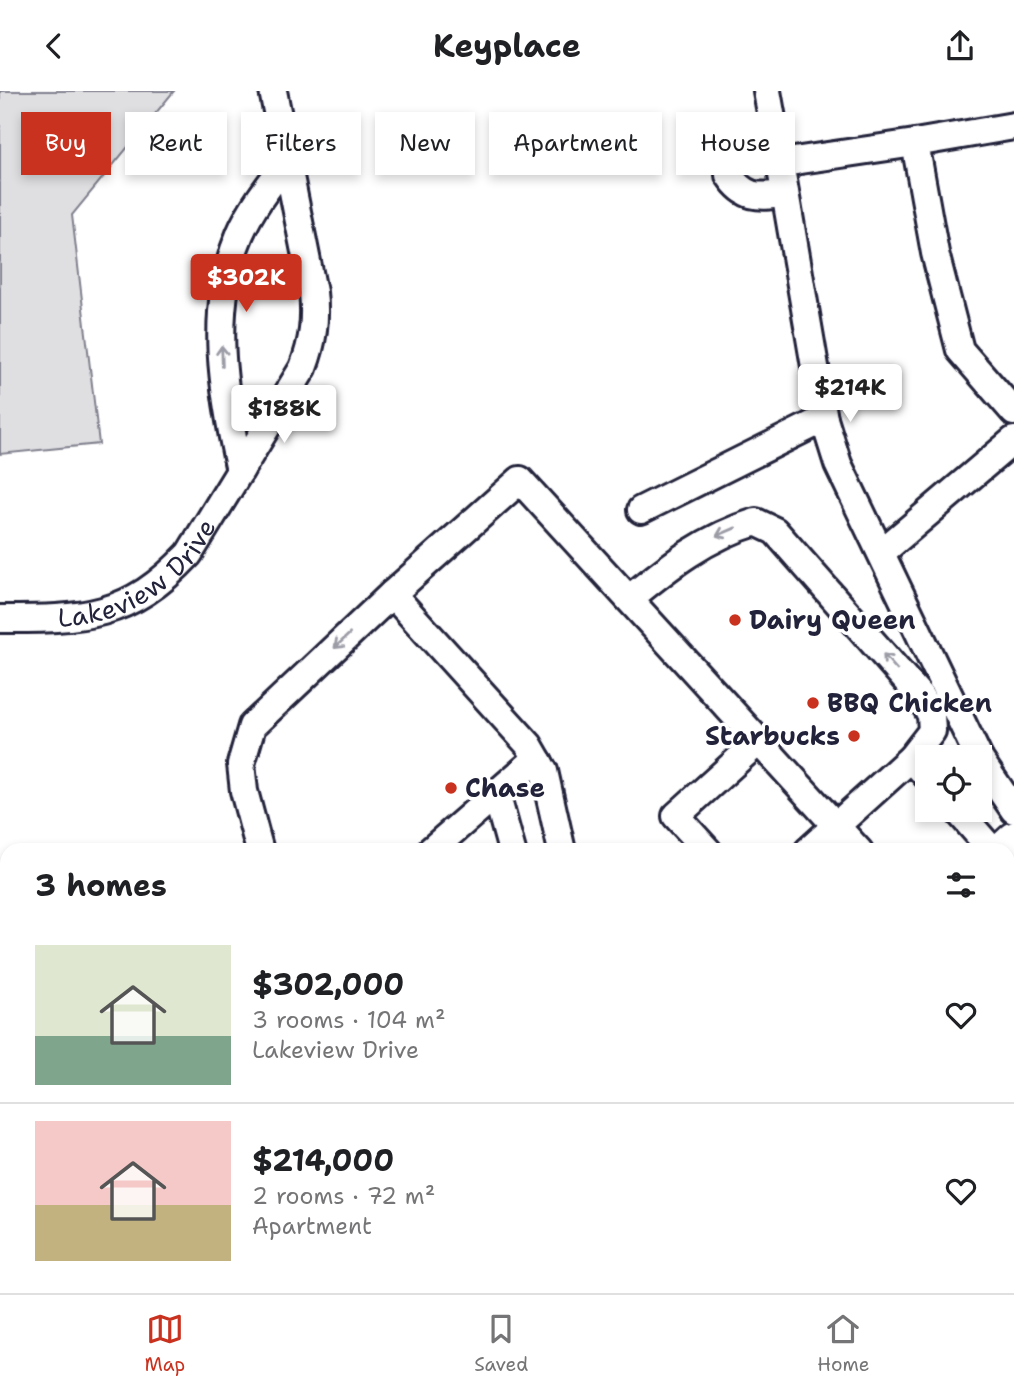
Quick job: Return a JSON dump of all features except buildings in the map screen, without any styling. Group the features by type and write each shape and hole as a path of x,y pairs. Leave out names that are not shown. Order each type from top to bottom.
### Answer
{"street":[{"name":"Lakeview Drive","path":"273,91 277,112"},
{"path":"767,91 770,112"},
{"path":"795,161 1014,125"},
{"path":"795,161 1014,125"},
{"path":"915,143 935,253 960,350 1014,412"},
{"path":"240,471 223,373 221,325 226,278 240,233 278,175"},
{"name":"Lakeview Drive","path":"0,619 70,619 99,613 149,591 189,554 303,368 312,345 316,319 313,292 290,175"},
{"path":"730,175 738,189 759,197 785,194"},
{"path":"782,175 824,419 838,464 972,745"},
{"path":"641,510 824,419"},
{"path":"882,552 1014,440"},
{"path":"258,843 244,792 241,764 252,726 392,594 520,480 852,843"},
{"path":"629,599 673,562 724,532 756,522 775,531 920,696 930,715 932,731 927,745"},
{"path":"392,594 529,745 544,771 560,843"},
{"path":"701,843 676,816 759,741"},
{"path":"438,843 528,766 539,762"},
{"path":"817,843 836,825 915,771"},
{"path":"992,778 1014,810"},
{"path":"496,793 510,843"},
{"path":"968,822 986,843"}],"shaded area":[{"path":"0,91 174,91 157,112 125,112 125,151 111,168 111,112 21,112 21,175 105,175 72,215 99,444 0,454"}],"place":[{"name":"Dairy Queen","path":"735,620"},
{"name":"BBQ Chicken","path":"813,703"},
{"name":"Starbucks","path":"854,736"},
{"name":"Chase","path":"451,788"}]}
